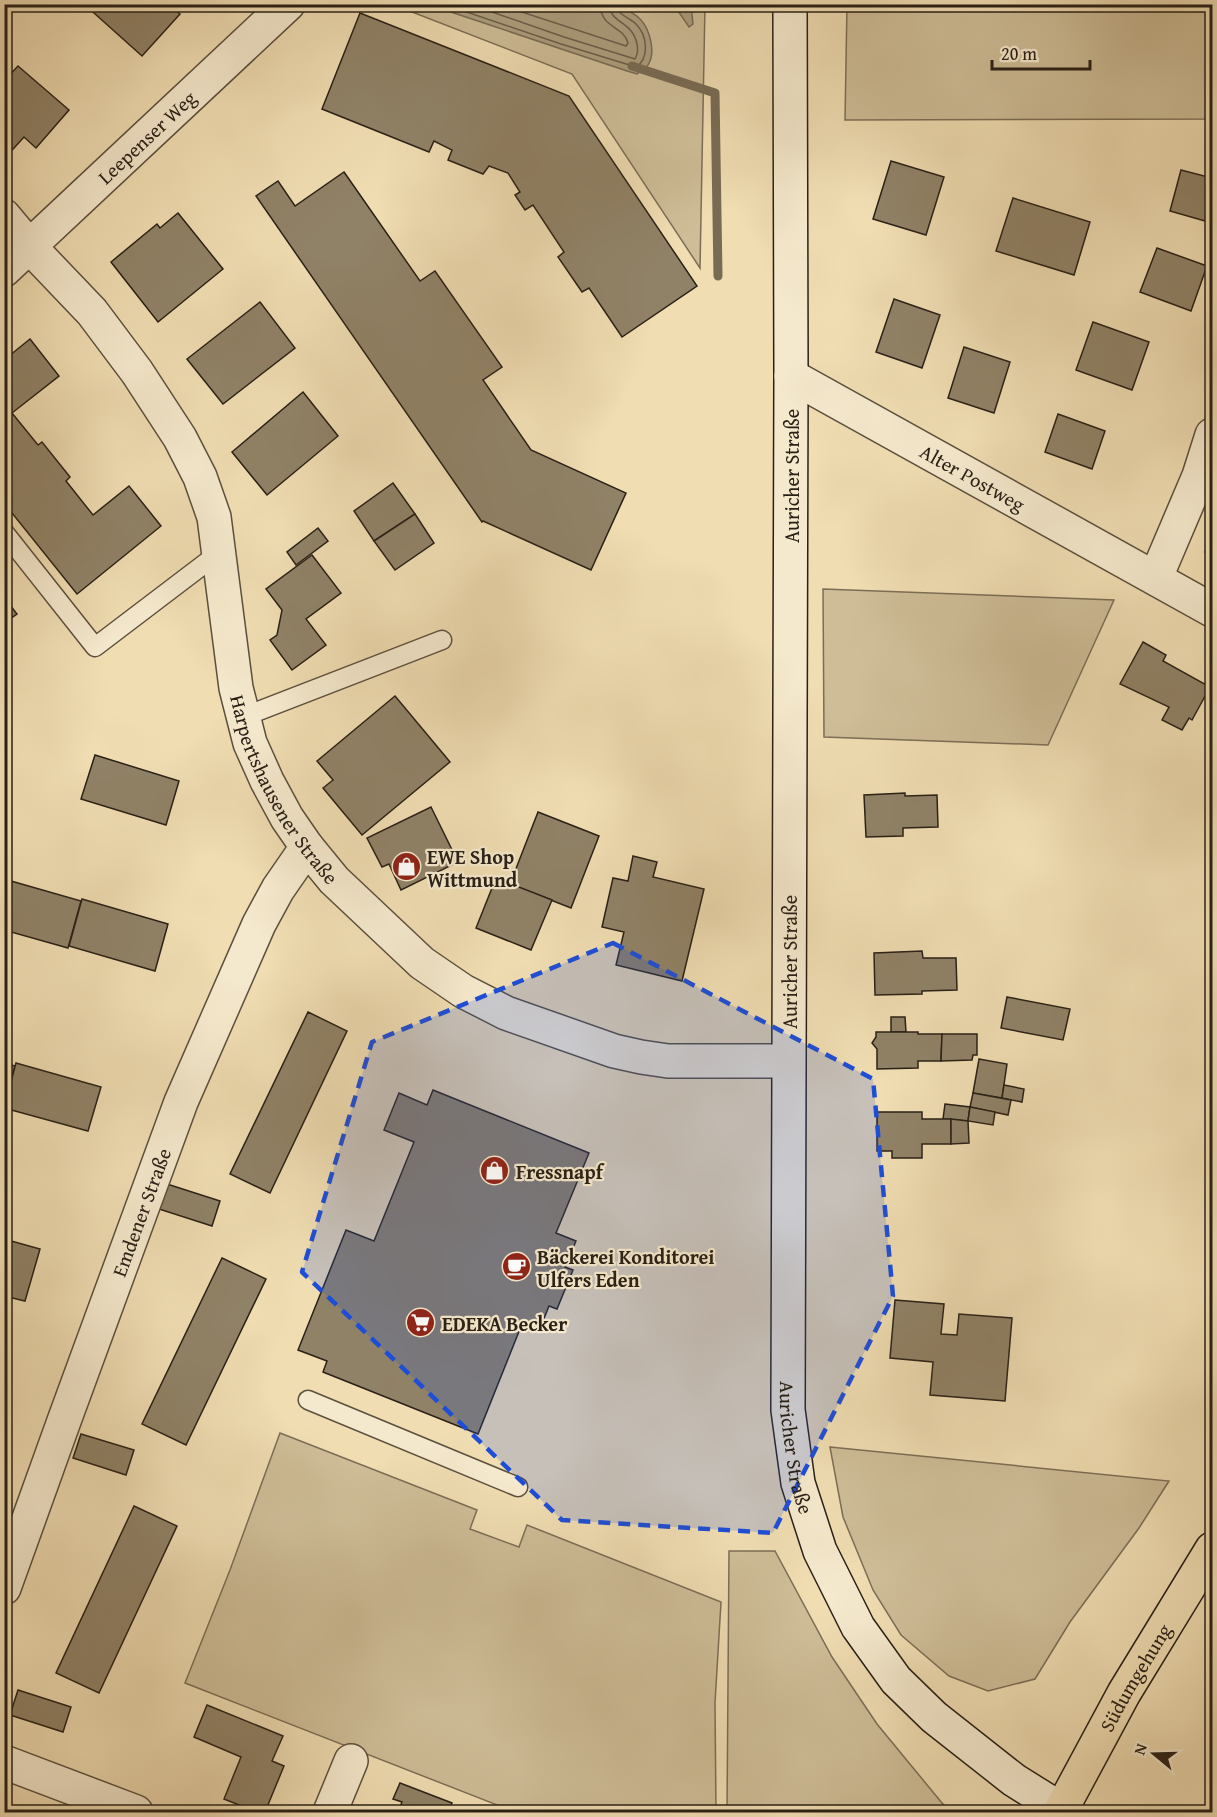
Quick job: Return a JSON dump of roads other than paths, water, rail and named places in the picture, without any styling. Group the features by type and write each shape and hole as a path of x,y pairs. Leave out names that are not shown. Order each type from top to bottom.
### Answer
{"main road":[{"name":"Südumgehung","path":"1063,1812 1124,1693 1212,1549"}],"street":[{"name":"Leepenser Weg","path":"4,270 288,4"},
{"name":"Auricher Straße","path":"790,4 788,1410 798,1483 820,1551 858,1627 896,1680 934,1717 1014,1780 1063,1812"},
{"name":"Harpertshausener Straße","path":"4,216 92,312 137,372 180,438 200,477 213,517 220,552 236,688 250,743 287,818 333,880 422,963 463,991 506,1012 595,1045 641,1057 668,1061 788,1061"},
{"name":"Alter Postweg","path":"791,376 1212,610"},
{"path":"1156,577 1198,476 1212,435"},
{"name":"Emdener Straße","path":"4,1588 181,1102 259,924 278,889 307,847"},
{"path":"330,1812 351,1761"},
{"path":"4,1762 136,1812"}],"lane":[{"path":"4,532 96,647 220,552"},
{"path":"243,717 442,640"},
{"path":"308,1400 518,1487"}],"water":[{"path":"445,5 617,5 633,13 644,24 651,42 652,54 647,66 637,74 451,12"},
{"path":"674,5 691,5 693,24 689,27"}],"waterway":[{"path":"632,66 715,93 718,276"}],"place":[{"name":"EWE Shop Wittmund","path":"406,867"},
{"name":"Fressnapf","path":"495,1171"},
{"name":"Bäckerei Konditorei Ulfers Eden","path":"516,1267"},
{"name":"EDEKA Becker","path":"421,1323"}]}
